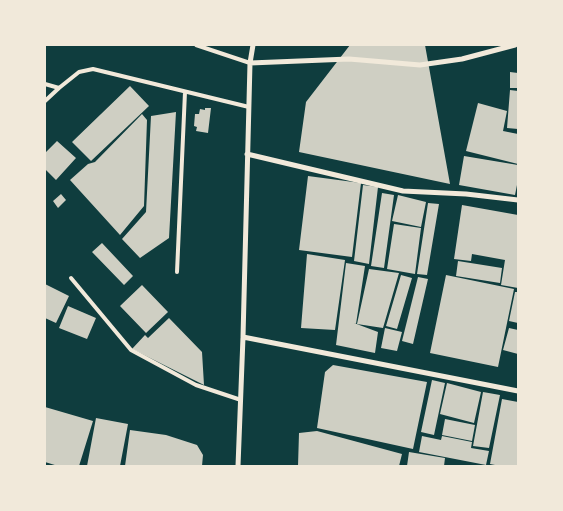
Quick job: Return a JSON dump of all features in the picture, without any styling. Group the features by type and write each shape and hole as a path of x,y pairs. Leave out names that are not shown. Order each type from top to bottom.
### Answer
{"street":[{"path":"238,466 250,63 253,45"},
{"path":"250,63 349,59 420,65 462,59 515,45"},
{"path":"247,154 403,191 466,194 518,200"},
{"path":"243,337 518,392"}],"lane":[{"path":"196,45 250,63"},
{"path":"45,101 79,72 93,69 249,107"},
{"path":"45,84 59,88"},
{"path":"177,272 185,92"},
{"path":"71,278 131,350 196,385 241,400"}],"building":[{"path":"350,45 425,45 450,184 299,152 306,102"},
{"path":"510,72 518,73 518,88 510,88"},
{"path":"130,86 149,106 91,161 72,142"},
{"path":"510,90 518,91 518,129 507,128"},
{"path":"478,103 507,111 503,131 518,134 518,164 466,151"},
{"path":"205,108 211,108 208,133 196,131 197,127 194,126 195,114 199,114 200,109 205,110"},
{"path":"176,112 169,238 140,258 122,239 146,212 151,116"},
{"path":"142,114 147,120 144,206 120,235 70,180 88,164 95,162"},
{"path":"57,141 76,158 56,180 45,169 45,153"},
{"path":"464,156 518,165 515,195 459,185"},
{"path":"308,176 361,183 352,257 299,250"},
{"path":"363,185 378,187 369,264 354,261"},
{"path":"382,193 394,195 384,268 371,266"},
{"path":"61,194 66,200 58,208 53,201"},
{"path":"398,195 426,202 421,227 392,221"},
{"path":"428,203 439,204 427,275 417,274"},
{"path":"462,205 518,215 518,288 501,285 505,260 472,254 471,261 454,259"},
{"path":"394,224 421,228 415,274 387,269"},
{"path":"102,243 133,276 124,285 92,252"},
{"path":"307,254 345,260 335,330 301,328"},
{"path":"458,261 502,268 500,283 456,276"},
{"path":"346,263 365,266 356,324 378,332 375,353 336,345"},
{"path":"369,269 399,273 383,328 357,324"},
{"path":"401,275 412,278 397,329 386,326"},
{"path":"446,275 514,289 498,367 430,353"},
{"path":"418,277 428,279 413,344 402,341"},
{"path":"45,284 69,296 56,323 45,318"},
{"path":"142,285 168,312 146,333 120,306"},
{"path":"515,292 518,292 518,323 509,321"},
{"path":"68,306 96,318 87,339 59,328"},
{"path":"169,318 202,352 204,385 132,349 145,335 148,338"},
{"path":"385,328 402,332 397,351 381,348"},
{"path":"509,328 518,330 518,354 503,350"},
{"path":"333,365 427,382 413,449 317,428 325,372"},
{"path":"432,380 445,383 434,435 421,432"},
{"path":"447,383 481,392 474,423 440,414"},
{"path":"483,392 500,395 489,448 473,446"},
{"path":"502,399 518,402 518,466 490,464"},
{"path":"45,407 93,421 79,466 58,466 45,462"},
{"path":"96,418 128,424 120,466 87,466"},
{"path":"445,419 475,425 472,441 442,435"},
{"path":"130,430 166,435 197,445 203,455 202,466 125,466"},
{"path":"317,431 402,454 399,466 298,466 299,433"},
{"path":"422,436 441,440 442,436 472,442 471,448 489,451 486,465 419,452"},
{"path":"409,452 445,458 444,466 407,466"}]}
